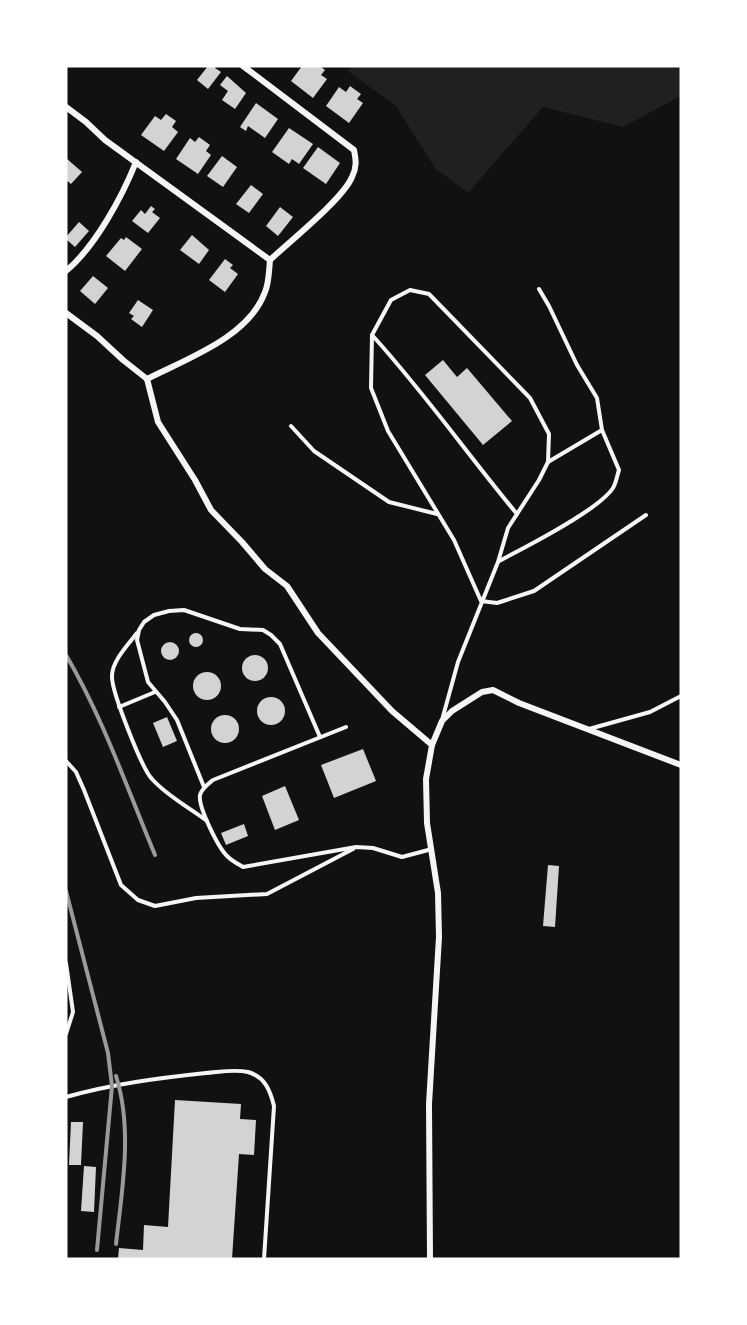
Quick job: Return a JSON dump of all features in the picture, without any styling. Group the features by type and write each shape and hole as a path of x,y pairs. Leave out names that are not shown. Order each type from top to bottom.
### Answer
{"street":[{"path":"147,379 228,337 250,317 261,303 266,290 270,260 335,199 352,179 357,162 354,150 243,66"},
{"path":"66,107 136,162 270,260"},
{"path":"66,271 94,238 123,193 136,162"},
{"path":"66,313 147,379 158,422 211,510 265,568 287,586 318,633 392,711 432,745"},
{"path":"430,1259 429,1104 439,937 438,893 428,823 426,779 432,745 442,721 464,702 482,692 493,690 519,703 681,765"}],"lane":[{"path":"498,562 536,542 593,505 612,489 619,470 602,430 597,398 577,365 539,289"},
{"path":"482,601 454,540 388,431 371,388 372,335 391,300 410,290 429,294 530,398 549,434 548,462"},
{"path":"372,335 423,394 517,514"},
{"path":"291,426 314,451 389,502 438,514"},
{"path":"442,721 458,662 498,562 508,528 548,462 602,430"},
{"path":"482,601 497,603 534,591 646,515"},
{"path":"208,822 150,778 119,707 111,674 117,661 144,622 154,615 184,610 240,629 263,630 271,635 279,644 320,737"},
{"path":"139,630 137,640 148,682 177,720 204,788"},
{"path":"119,707 154,692"},
{"path":"588,729 650,712 681,696"},
{"path":"346,727 213,780 204,788 200,796 203,811 222,850 229,858 243,867 356,847 374,848 402,857 433,849"},
{"path":"66,761 76,772 84,790 121,885 138,900 155,906 196,898 267,894 356,847"},
{"path":"66,963 73,1011 66,1034"},
{"path":"66,1097 112,1086 169,1077 235,1071 248,1072 258,1077 269,1087 274,1106 264,1256 268,1259"}],"shaded area":[{"path":"352,66 681,66 681,96 623,127 543,107 468,193 435,168 396,106 348,71"}],"building":[{"path":"208,66 216,66 215,68 221,72 208,89 197,80"},
{"path":"302,66 320,66 325,70 321,75 327,79 313,98 291,81"},
{"path":"227,76 246,93 235,109 222,100 228,91 220,85"},
{"path":"350,86 361,94 357,99 363,103 349,123 326,106 339,87 346,92"},
{"path":"256,103 278,119 265,138 248,126 246,131 240,127"},
{"path":"166,114 176,121 172,127 178,132 164,151 141,135 155,116 161,120"},
{"path":"289,128 313,144 299,164 292,159 289,164 272,152"},
{"path":"199,137 210,145 206,151 211,155 198,174 176,159 190,138 195,142"},
{"path":"318,147 340,163 326,184 303,168"},
{"path":"222,156 237,167 223,187 207,176"},
{"path":"66,158 82,172 71,184 66,180"},
{"path":"251,185 263,194 249,213 236,204"},
{"path":"151,206 155,209 152,212 160,218 148,233 132,221 141,210 145,214"},
{"path":"280,207 293,217 278,236 266,226"},
{"path":"79,222 89,231 75,247 66,237"},
{"path":"192,235 209,250 199,264 180,250"},
{"path":"126,237 142,249 125,271 106,256 121,238 124,240"},
{"path":"225,259 233,265 230,268 238,274 225,292 209,280"},
{"path":"93,276 108,288 95,304 80,291"},
{"path":"138,300 153,310 142,327 131,319 134,316 129,313"},
{"path":"443,360 457,377 467,368 512,421 483,445 425,375"},
{"path":"193,633 199,633 203,640 199,647 193,647 189,643 189,637"},
{"path":"170,642 176,645 179,651 176,657 170,660 164,657 161,651 164,645"},
{"path":"255,655 264,659 268,668 264,677 255,681 246,677 242,668 246,659"},
{"path":"207,672 217,676 221,686 217,696 207,700 197,696 193,686 197,676"},
{"path":"271,697 281,701 285,711 281,721 271,725 261,721 257,711 261,701"},
{"path":"225,715 235,719 239,729 235,739 225,743 215,739 211,729 215,719"},
{"path":"167,717 177,741 163,747 153,723"},
{"path":"363,749 376,781 334,798 321,765"},
{"path":"285,786 299,820 275,830 262,796"},
{"path":"244,824 248,836 226,845 221,833"},
{"path":"548,865 559,866 555,927 543,926"},
{"path":"175,1100 241,1104 240,1119 256,1120 254,1155 239,1154 232,1259 118,1259 119,1248 143,1250 144,1225 168,1227"},
{"path":"71,1122 83,1122 81,1165 69,1165"},
{"path":"84,1166 96,1167 94,1212 81,1211"}],"railway":[{"path":"66,655 92,703 155,855"},
{"path":"66,891 108,1053 112,1086 97,1250"},
{"path":"116,1076 124,1117 125,1160 116,1244"}]}
